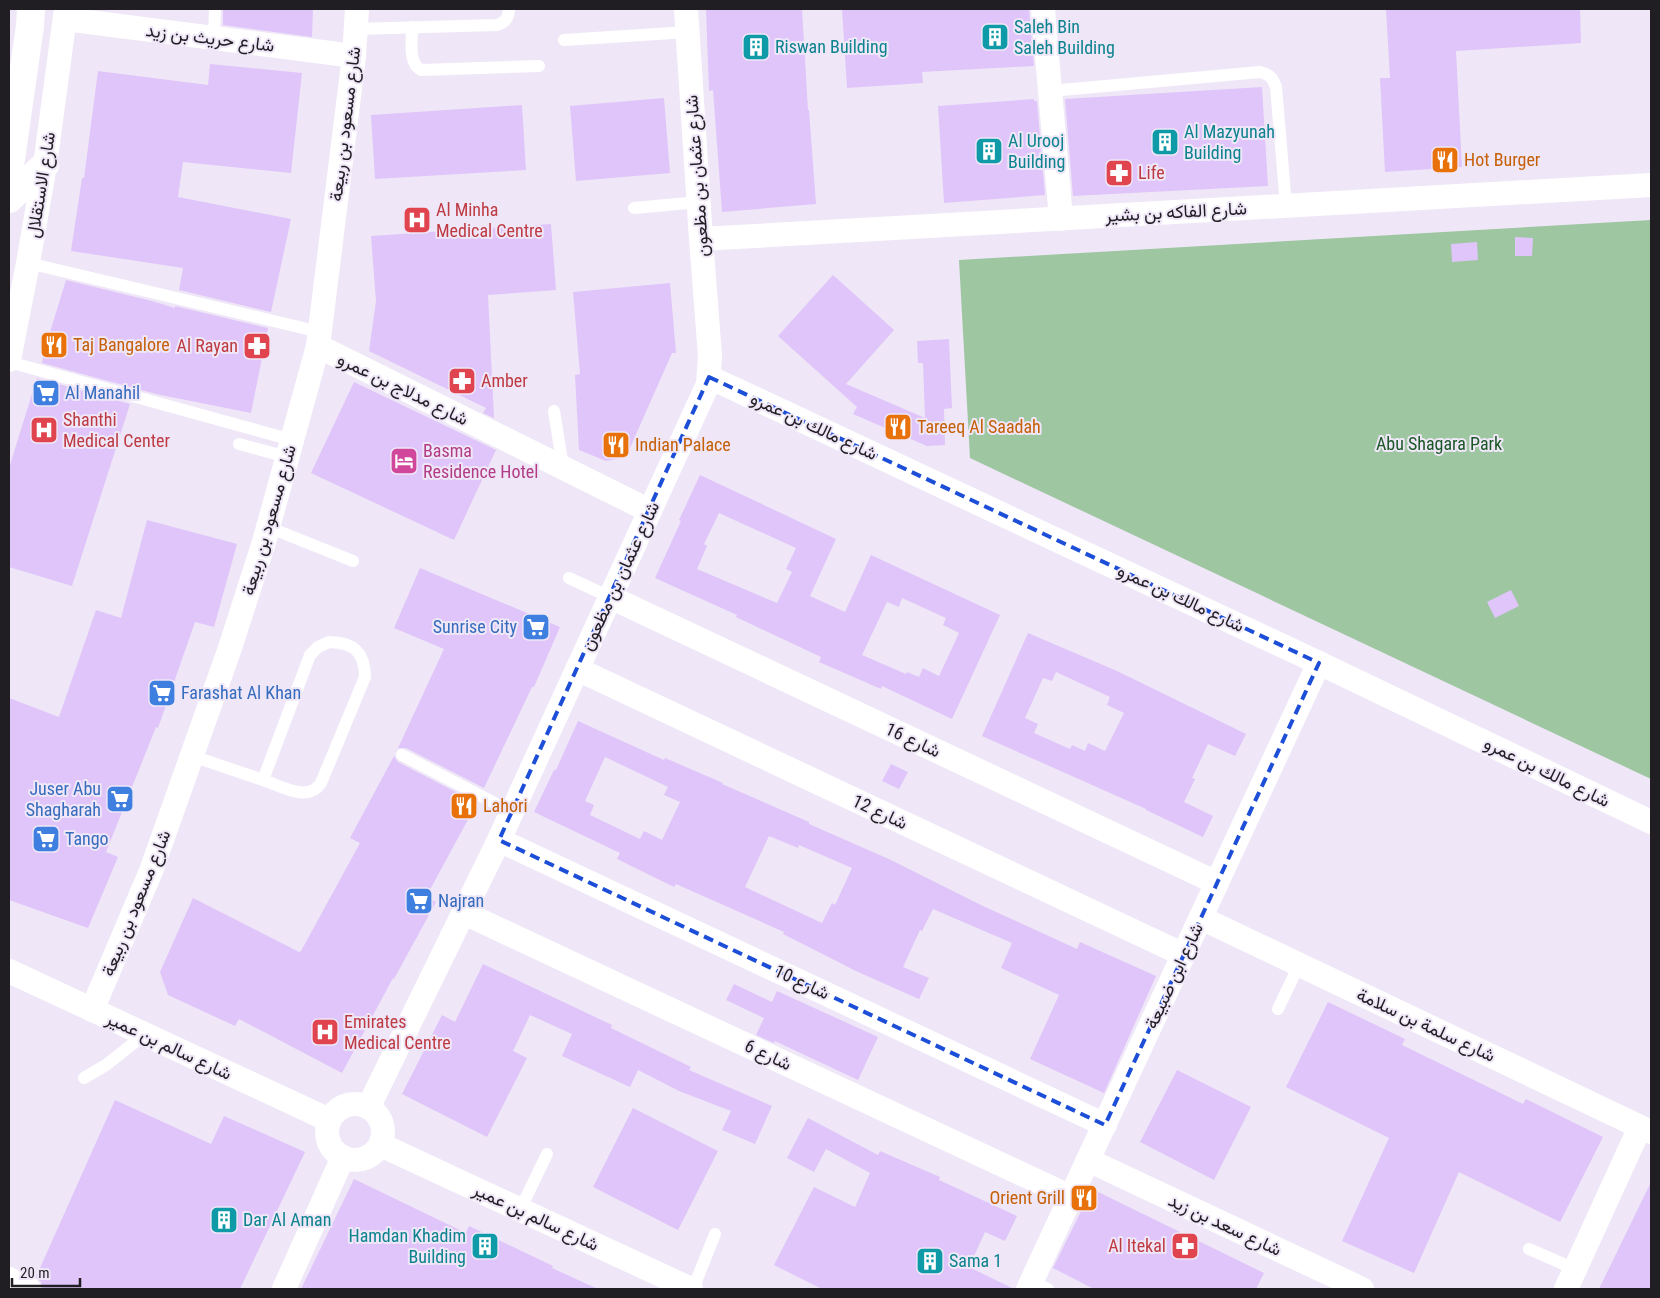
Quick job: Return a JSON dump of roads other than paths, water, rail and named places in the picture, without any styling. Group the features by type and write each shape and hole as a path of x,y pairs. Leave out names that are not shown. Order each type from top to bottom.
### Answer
{"main road":[{"name":"شارع الاستقلال","path":"9,173 31,9"},
{"path":"9,198 46,165"}],"street":[{"path":"1043,9 1061,219"},
{"name":"شارع حريث بن زيد","path":"65,14 214,38 354,56"},
{"name":"شارع الاستقلال","path":"9,361 46,165 65,14"},
{"name":"شارع مسعود بن ربيعة","path":"92,1010 152,871 230,648 290,449 319,339 357,19"},
{"name":"شارع عثمان بن مظعون","path":"369,1106 499,840 705,391 709,377 710,356 687,20"},
{"name":"شارع الفاكه بن بشير","path":"701,239 1651,186"},
{"name":"شارع مدلاج بن عمرو","path":"319,339 563,467 650,510"},
{"name":"شارع مالك بن عمرو","path":"709,377 1319,663 1651,822"},
{"name":"شارع 16","path":"610,597 1217,883"},
{"name":"شارع ابن ضبيعة","path":"1036,1287 1071,1197 1319,663"},
{"name":"شارع 12","path":"577,669 1184,955"},
{"name":"شارع 10","path":"499,840 1105,1125"},
{"name":"شارع 6","path":"464,913 1071,1197"},
{"name":"شارع سلمة بن سلامة","path":"1201,918 1646,1130"},
{"name":"شارع سالم بن عمير","path":"9,971 329,1120"},
{"path":"351,1103 369,1106 381,1119 384,1136 381,1145 376,1152 360,1160 352,1160 337,1154 329,1142 327,1128 334,1112 351,1103"},
{"path":"1570,1279 1646,1130"},
{"name":"شارع سالم بن عمير","path":"381,1145 692,1289"},
{"path":"284,1289 343,1157"},
{"name":"شارع سعد بن زيد","path":"1088,1160 1362,1289"},
{"path":"9,1279 29,1289"}],"lane":[{"path":"214,38 215,9"},
{"path":"357,19 412,27 497,25 506,21 509,9"},
{"path":"1043,9 1050,9"},
{"path":"564,40 687,20"},
{"path":"412,27 414,64 421,70 539,66"},
{"path":"1050,91 1266,73 1271,76 1276,86 1286,206"},
{"path":"634,208 699,202"},
{"path":"28,263 319,339"},
{"path":"9,361 290,449"},
{"path":"554,410 563,467"},
{"path":"239,444 290,449"},
{"path":"268,527 354,561"},
{"path":"570,578 610,597"},
{"path":"192,756 300,793 311,792 318,787 365,676 365,665 360,654 352,646 341,642 329,642 318,647 310,655 263,780"},
{"path":"402,755 512,812"},
{"path":"1278,1009 1299,965"},
{"path":"84,1078 126,1051 144,1035"},
{"path":"520,1210 547,1154"},
{"path":"692,1289 715,1234"},
{"path":"1530,1249 1570,1279"}],"place":[{"name":"Saleh Bin Saleh Building","path":"995,37"},
{"name":"Riswan Building","path":"756,47"},
{"name":"Al Mazyunah Building","path":"1165,142"},
{"name":"Al Urooj Building","path":"989,151"},
{"name":"Hot Burger","path":"1445,160"},
{"name":"Life","path":"1119,173"},
{"name":"Al Minha Medical Centre","path":"417,220"},
{"name":"Taj Bangalore","path":"54,345"},
{"name":"Al Rayan","path":"257,346"},
{"name":"Amber","path":"462,381"},
{"name":"Al Manahil","path":"46,393"},
{"name":"Tareeq Al Saadah","path":"898,427"},
{"name":"Shanthi Medical Center","path":"44,430"},
{"name":"Indian Palace","path":"616,445"},
{"name":"Basma Residence Hotel","path":"404,461"},
{"name":"Sunrise City","path":"536,627"},
{"name":"Farashat Al Khan","path":"162,693"},
{"name":"Juser Abu Shagharah","path":"120,799"},
{"name":"Lahori","path":"464,806"},
{"name":"Tango","path":"46,839"},
{"name":"Najran","path":"419,901"},
{"name":"Emirates Medical Centre","path":"325,1032"},
{"name":"Orient Grill","path":"1084,1198"},
{"name":"Dar Al Aman","path":"224,1220"},
{"name":"Hamdan Khadim Building","path":"485,1246"},
{"name":"Al Itekal","path":"1185,1246"},
{"name":"Sama 1","path":"930,1261"}],"park label":[{"name":"Abu Shagara Park","path":"1439,444"}]}
